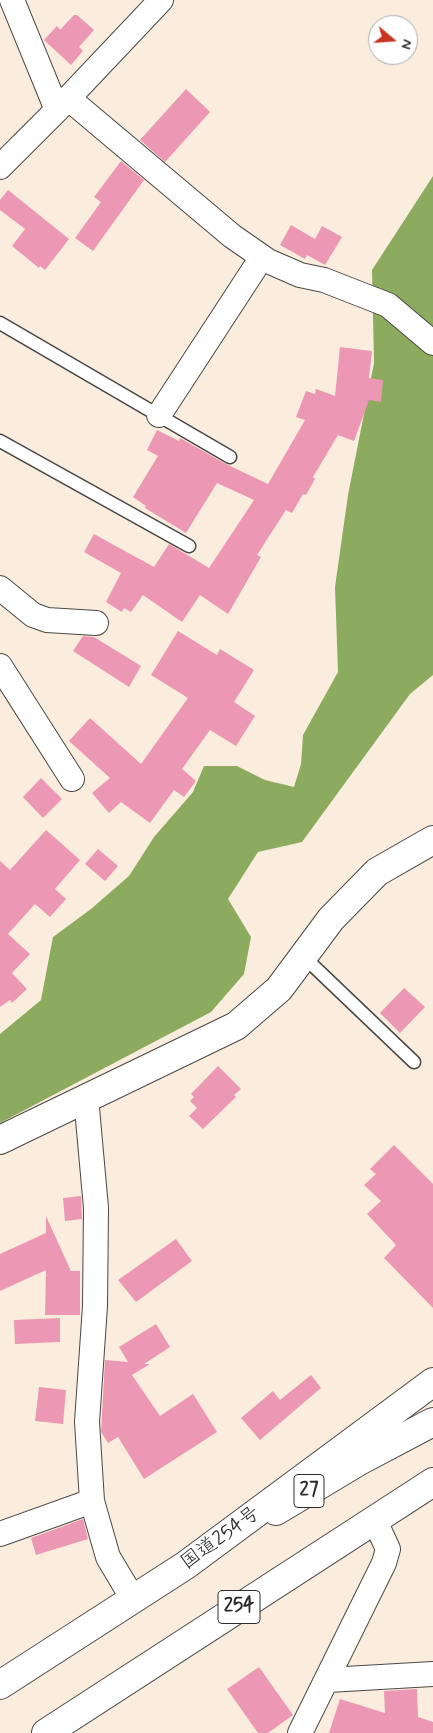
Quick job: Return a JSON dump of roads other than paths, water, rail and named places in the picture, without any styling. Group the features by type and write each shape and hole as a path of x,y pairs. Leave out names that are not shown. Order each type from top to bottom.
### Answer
{"main road":[{"path":"0,1140 236,1026 279,989 332,919 377,872 433,840"},
{"name":"国道254号","path":"0,1685 186,1565 433,1382"},
{"name":"27","path":"186,1565 360,1460 433,1422"},
{"name":"254","path":"46,1733 433,1482"}],"street":[{"path":"12,0 63,104 232,236 262,257 300,275 324,280 388,305 433,343"},
{"path":"0,166 63,104 162,0"},
{"path":"159,415 262,257"},
{"path":"0,588 33,615 47,620 96,623"},
{"path":"0,666 72,779"},
{"path":"86,1097 96,1208 96,1306 87,1422 92,1501 108,1557 133,1599"},
{"path":"0,1534 92,1501"},
{"path":"300,1733 328,1680 384,1563 388,1549 375,1521"},
{"path":"328,1680 433,1674"}],"lane":[{"path":"0,323 230,457"},
{"path":"0,441 190,546"},
{"path":"303,956 414,1062"}]}
